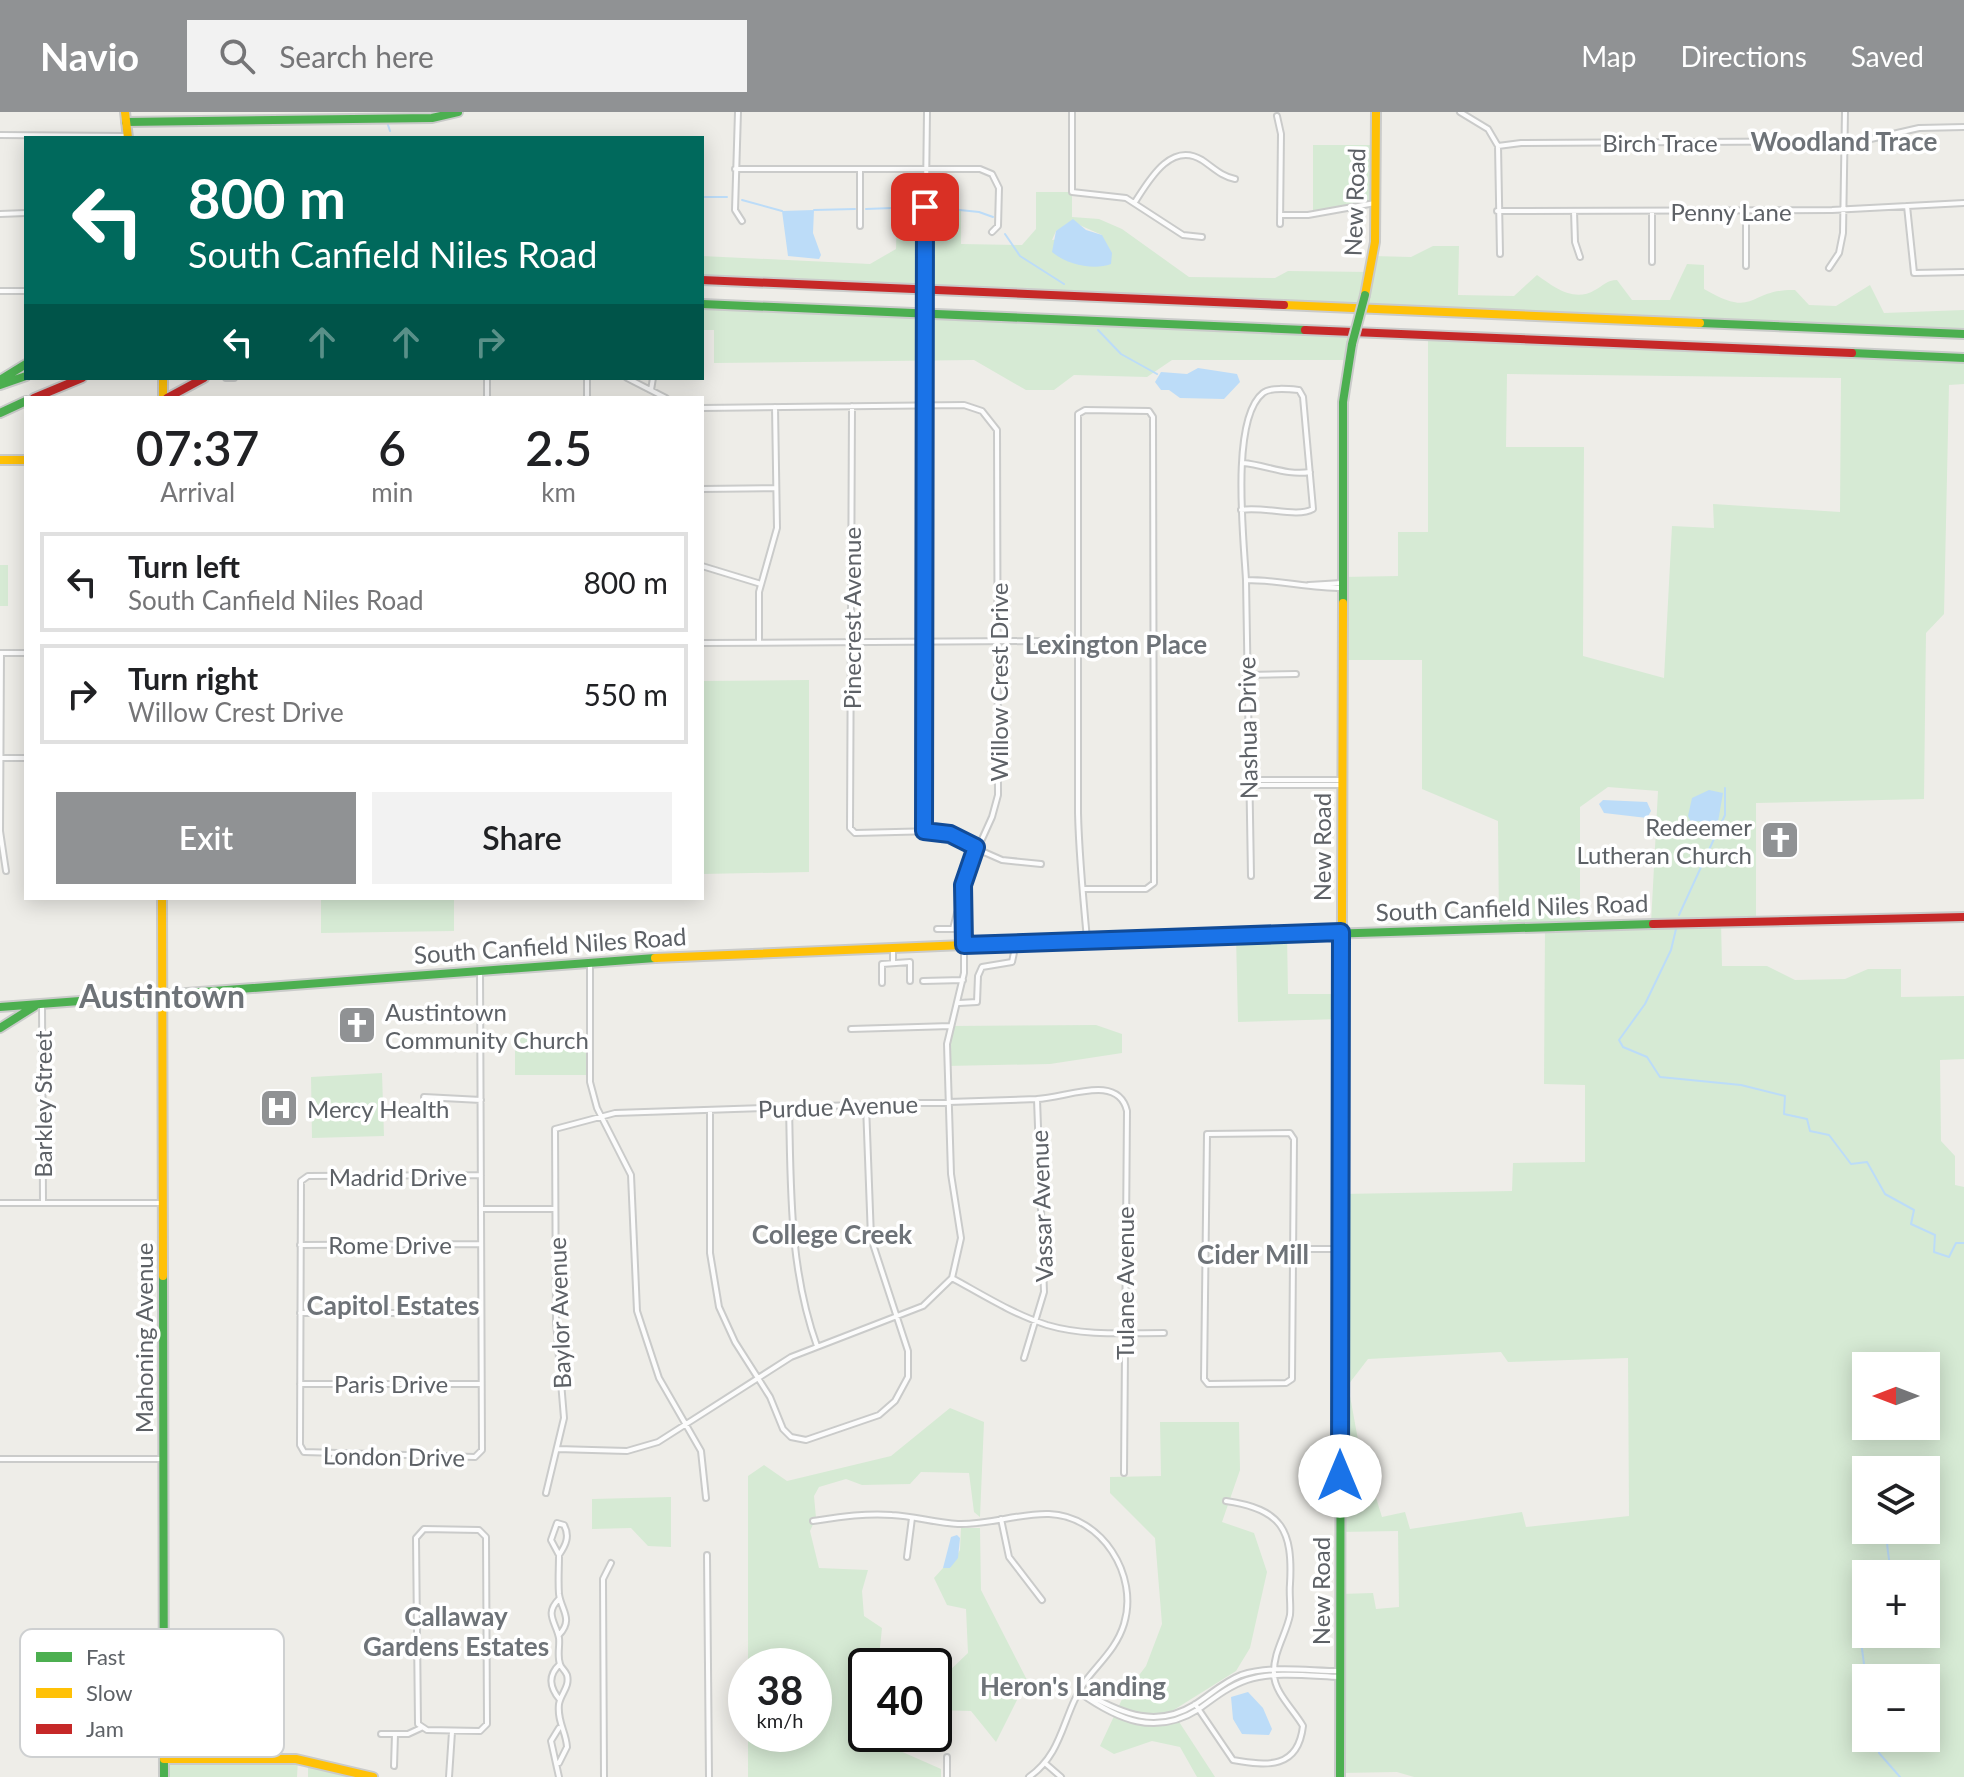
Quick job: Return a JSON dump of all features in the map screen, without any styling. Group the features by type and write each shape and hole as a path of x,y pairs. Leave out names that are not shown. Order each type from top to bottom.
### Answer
{"main road":[{"path":"125,117 432,118 458,112"},
{"name":"New Road","path":"1340,1777 1343,389 1374,253 1376,112"},
{"path":"704,280 1964,334"},
{"path":"704,304 1964,358"},
{"path":"0,382 24,365"},
{"path":"0,382 24,376"},
{"path":"39,396 77,380"},
{"path":"169,396 200,380"},
{"path":"0,413 24,402"},
{"path":"0,460 24,460"},
{"name":"Mahoning Avenue","path":"162,900 164,1629"},
{"name":"South Canfield Niles Road","path":"0,1007 590,961 1341,932 1964,917"},
{"path":"0,1028 38,1005"},
{"path":"164,1759 309,1759 339,1764 373,1777"},
{"name":"Mahoning Avenue","path":"164,1759 164,1777"}],"street":[{"path":"738,112 735,210 742,221"},
{"path":"927,112 923,329 924,831 950,834 1008,862 1041,864"},
{"path":"1072,112 1072,192 1113,194 1135,202 1183,235 1202,237"},
{"path":"1460,112 1488,129 1498,146 1500,254"},
{"path":"1829,268 1842,243 1845,112"},
{"path":"1277,116 1281,134 1280,224"},
{"name":"Birch Trace","path":"1498,146 1537,143 1844,142 1873,140 1919,128 1964,127"},
{"path":"0,135 64,136"},
{"path":"1135,202 1161,166 1180,156 1198,158 1222,175 1235,179"},
{"path":"735,169 980,169 992,174 999,188 998,226 992,232"},
{"path":"860,169 860,226"},
{"path":"1280,215 1308,215 1375,203"},
{"name":"Penny Lane","path":"1497,211 1843,210 1964,203"},
{"path":"1907,206 1912,271 1918,274 1964,272"},
{"path":"1746,210 1746,266"},
{"path":"1574,211 1575,242 1580,257"},
{"path":"1652,211 1652,262"},
{"path":"0,214 24,213"},
{"path":"0,291 24,291"},
{"path":"631,380 662,396"},
{"path":"651,390 653,380"},
{"name":"Nashua Drive","path":"1251,876 1246,580 1241,510 1248,423 1261,394 1267,390 1299,390 1303,397 1311,472"},
{"name":"Pinecrest Avenue","path":"852,406 850,830 859,833 924,831"},
{"path":"704,408 924,406"},
{"name":"Willow Crest Drive","path":"924,406 970,406 987,415 995,426 999,442 998,795 992,817 964,879 963,980 951,1026 946,1062 951,1174 961,1238 952,1278"},
{"path":"759,642 761,584 776,537 775,407"},
{"path":"1083,889 1151,887 1151,413 1079,412 1078,813 1083,889 1087,941"},
{"path":"1241,510 1259,507 1288,513 1312,511 1311,472 1285,473 1264,464 1243,463"},
{"path":"704,489 776,488"},
{"path":"704,567 761,584"},
{"path":"1246,580 1342,586"},
{"path":"704,643 1039,641"},
{"path":"6,871 0,831 0,653 24,653"},
{"path":"1246,675 1296,674"},
{"path":"0,758 24,758"},
{"path":"1248,783 1342,783"},
{"path":"937,929 953,929 957,913 963,913"},
{"path":"958,1003 977,1002 978,976 982,967 1012,962 1016,943"},
{"path":"893,948 893,963"},
{"path":"590,961 590,1082 601,1116 624,1156 632,1184 634,1284 642,1332 659,1378 703,1458 706,1498"},
{"path":"882,983 882,964 893,963 910,962 910,981"},
{"name":"London Drive","path":"303,1451 309,1454 477,1457 482,1450 480,970"},
{"path":"923,981 963,980"},
{"name":"Barkley Street","path":"38,1005 43,1203"},
{"path":"851,1029 951,1026"},
{"name":"Purdue Avenue","path":"555,1129 601,1116 1037,1099 1102,1088 1119,1095"},
{"name":"Tulane Avenue","path":"1119,1095 1127,1116 1124,1473"},
{"path":"424,1097 481,1100"},
{"name":"Vassar Avenue","path":"1024,1358 1044,1292 1037,1099"},
{"path":"710,1110 713,1281 727,1327 758,1378 783,1429 797,1439 812,1439 875,1417 895,1401 908,1377 908,1351 871,1238 866,1105"},
{"path":"789,1107 795,1262 804,1308 817,1346"},
{"name":"Baylor Avenue","path":"546,1493 564,1418 556,1322 555,1129"},
{"path":"1207,1134 1292,1134 1292,1249 1292,1379 1286,1383 1208,1384 1204,1379 1207,1134"},
{"name":"Madrid Drive","path":"303,1451 300,1184 306,1177 481,1175"},
{"path":"0,1203 162,1203"},
{"path":"481,1209 556,1209"},
{"name":"Rome Drive","path":"300,1245 481,1244"},
{"path":"1292,1249 1341,1249"},
{"path":"557,1449 636,1449 658,1442 758,1378 817,1346 896,1318 931,1301 952,1278 1036,1321 1077,1331 1164,1333"},
{"path":"300,1313 481,1313"},
{"name":"Paris Drive","path":"300,1384 481,1384"},
{"path":"0,1459 163,1459"},
{"path":"1197,1707 1233,1760 1279,1762 1293,1757 1301,1745 1303,1726 1278,1689 1274,1674 1275,1655 1290,1614 1292,1552 1285,1532 1268,1512 1226,1501"},
{"path":"813,1521 855,1515 959,1524 1051,1514 1075,1520 1100,1536 1121,1568 1127,1596 1124,1624 1112,1649 1079,1693 1061,1739 1046,1764 1029,1777"},
{"path":"907,1557 912,1518"},
{"path":"1001,1519 1009,1557 1042,1600"},
{"path":"559,1555 551,1540 553,1527 559,1522 566,1527 567,1535 559,1555 559,1599 566,1609 567,1622 559,1635 560,1664 567,1678 567,1689 560,1700 559,1728 567,1747 559,1763 559,1777"},
{"path":"381,1734 403,1734 421,1728 480,1731 487,1724 486,1537 479,1530 424,1529 416,1535 417,1721 421,1728"},
{"path":"707,1555 709,1777"},
{"path":"604,1777 603,1579 611,1563"},
{"path":"559,1599 552,1608 551,1616 552,1627 559,1635"},
{"path":"560,1664 553,1672 551,1688 560,1700"},
{"path":"1079,1693 1117,1718 1147,1724 1178,1719 1236,1684 1274,1674 1340,1674"},
{"path":"559,1728 551,1741 552,1754 559,1763"},
{"path":"449,1777 452,1731"},
{"path":"394,1766 395,1734"},
{"path":"395,1742 403,1740 403,1734"},
{"path":"947,1757 947,1777"},
{"path":"1046,1764 1061,1777"}],"green space":[{"path":"1313,145 1376,145 1375,203 1313,215"},
{"path":"1036,192 1072,192 1072,217 1099,219 1122,229 1189,277 1275,278 1288,271 1371,272 1373,256 1411,257 1433,246 1459,246 1458,295 1514,296 1537,275 1572,294 1587,294 1617,280 1632,300 1670,300 1687,264 1704,265 1704,289 1734,302 1743,303 1779,291 1795,290 1809,305 1836,306 1870,285 1884,313 1964,310 1964,334 704,280 704,256 870,264 896,249 897,208 961,210 961,244 1022,245 1036,229","holes":["1075,223 1102,235 1052,240 1056,231"]},
{"path":"704,304 1355,331 1347,360 1172,360 1147,377 1074,375 1054,390 1026,390 974,360 714,363 714,330 704,330"},
{"path":"1428,334 1964,358 1964,384 1949,385 1944,614 1926,633 1924,799 1756,803 1756,920 1721,922 1722,966 1767,966 1795,980 1845,979 1868,969 1901,969 1901,997 1964,996 1964,1059 1940,1060 1941,1141 1955,1156 1955,1185 1964,1187 1964,1777 1414,1777 1397,1772 1340,1773 1340,1594 1373,1593 1376,1609 1399,1607 1398,1531 1340,1532 1341,1194 1512,1191 1513,1163 1585,1162 1585,1085 1544,1084 1545,927 1499,928 1498,821 1422,789 1422,660 1342,660 1342,577 1398,576 1398,532 1428,532","holes":["1507,374 1841,378 1840,512 1713,504 1714,528 1672,526 1664,678 1583,656 1584,447 1506,447","1608,787 1658,791 1651,923 1580,925 1580,807","1501,1352 1508,1362 1628,1358 1629,1516 1526,1527 1522,1512 1410,1529 1405,1512 1382,1517 1358,1440 1348,1385 1368,1359"]},
{"path":"0,565 8,565 8,606 0,606"},
{"path":"809,680 809,872 704,874 704,681"},
{"path":"321,900 454,900 454,931 321,933"},
{"path":"1287,934 1288,994 1341,994 1341,1019 1238,1022 1236,936"},
{"path":"1096,1025 1122,1034 1122,1053 1050,1064 946,1066 951,1026"},
{"path":"590,1034 590,1075 515,1075 515,1036"},
{"path":"382,1073 384,1136 312,1138 311,1077"},
{"path":"950,1408 984,1422 980,1517 974,1512 969,1473 921,1472 910,1484 862,1485 846,1479 819,1487 814,1496 816,1518 810,1531 819,1568 868,1570 862,1591 864,1616 882,1628 880,1648 848,1648 848,1752 903,1752 941,1769 941,1777 748,1777 748,1752 832,1752 832,1648 748,1648 748,1476 764,1465 787,1481 891,1456"},
{"path":"1160,1422 1239,1422 1240,1470 1222,1522 1254,1533 1267,1572 1250,1648 1236,1671 1172,1711 1215,1777 1197,1777 1180,1747 1152,1741 1114,1754 1100,1746 1124,1695 1146,1666 1162,1624 1155,1538 1110,1493 1110,1477 1161,1476"},
{"path":"671,1497 671,1547 648,1546 631,1528 592,1529 592,1499"},
{"path":"961,1528 980,1528 981,1590 1027,1680 996,1742 971,1711 952,1710 952,1668 968,1653 966,1609 947,1605 934,1578 943,1568 950,1568 960,1550"},
{"path":"164,1759 298,1759 297,1777 164,1777"},
{"path":"308,1759 373,1777 308,1777"}],"water":[{"path":"814,210 813,233 821,255 819,259 788,256 782,211"},
{"path":"1073,219 1086,230 1102,235 1112,253 1111,264 1096,267 1080,265 1052,252 1056,231"},
{"path":"1198,368 1237,374 1240,382 1224,399 1180,398 1169,390 1161,390 1155,382 1161,372 1187,374"},
{"path":"1709,790 1723,793 1718,822 1707,827 1699,821 1691,822 1688,816 1692,798"},
{"path":"1603,800 1647,802 1651,811 1647,818 1604,813 1599,804"},
{"path":"957,1535 960,1538 958,1558 950,1568 943,1568 951,1537"},
{"path":"1248,1692 1263,1708 1272,1729 1269,1735 1242,1734 1233,1719 1231,1697"}],"waterway":[{"path":"388,125 390,131"},
{"path":"704,197 727,197"},
{"path":"742,200 782,211"},
{"path":"866,209 918,207"},
{"path":"931,207 979,212 993,217"},
{"path":"814,210 855,209"},
{"path":"1005,234 1020,256 1064,284"},
{"path":"1098,330 1121,354 1157,374"},
{"path":"1679,915 1725,815 1725,788"},
{"path":"1676,929 1671,950 1645,1004 1619,1040 1623,1047 1647,1057 1660,1077 1741,1085 1785,1096 1784,1114 1807,1119 1810,1131 1829,1135 1851,1164 1867,1162 1885,1194 1914,1210 1911,1224 1935,1235 1934,1252 1949,1257 1956,1243 1964,1243"},
{"path":"1887,1544 1890,1560"},
{"path":"1862,1648 1864,1664"},
{"path":"1879,1752 1900,1777"}],"traffic: fast":[{"path":"126,122 432,118 458,112"},
{"path":"1352,344 1365,295"},
{"path":"704,304 1305,330"},
{"path":"1700,323 1964,334"},
{"path":"1343,603 1343,402 1352,344"},
{"path":"1852,353 1964,358"},
{"path":"0,380 24,365"},
{"path":"0,385 24,377"},
{"path":"0,413 24,402"},
{"path":"964,945 1653,924"},
{"path":"0,1007 655,958"},
{"path":"0,1028 35,1006"},
{"path":"1340,1777 1341,1212"},
{"path":"163,1276 164,1629"},
{"path":"164,1757 164,1777"}],"traffic: slow":[{"path":"125,112 128,136"},
{"path":"1365,295 1375,242 1376,112"},
{"path":"1284,305 1700,323"},
{"path":"163,380 163,396"},
{"path":"0,460 24,460"},
{"path":"1341,1212 1343,603"},
{"path":"162,900 163,1276"},
{"path":"655,958 964,945"},
{"path":"164,1759 296,1759 373,1777"}],"traffic: jam":[{"path":"704,280 1284,305"},
{"path":"1305,330 1852,353"},
{"path":"39,396 77,380"},
{"path":"171,396 200,380"},
{"path":"1653,924 1964,917"}],"place":[{"name":"Redeemer Lutheran Church","path":"1780,840"},
{"name":"Austintown Community Church","path":"357,1025"},
{"name":"Mercy Health","path":"279,1108"}],"district":[{"name":"Woodland Trace","path":"1844,141"},
{"name":"Lexington Place","path":"1116,644"},
{"name":"Austintown","path":"162,995"},
{"name":"College Creek","path":"832,1234"},
{"name":"Cider Mill","path":"1253,1254"},
{"name":"Capitol Estates","path":"393,1305"},
{"name":"Callaway Gardens Estates","path":"456,1631"},
{"name":"Heron's Landing","path":"1073,1686"}],"route":[{"path":"925,207 924,831 950,834 976,847 963,885 964,945 1341,932 1340,1476"}]}
